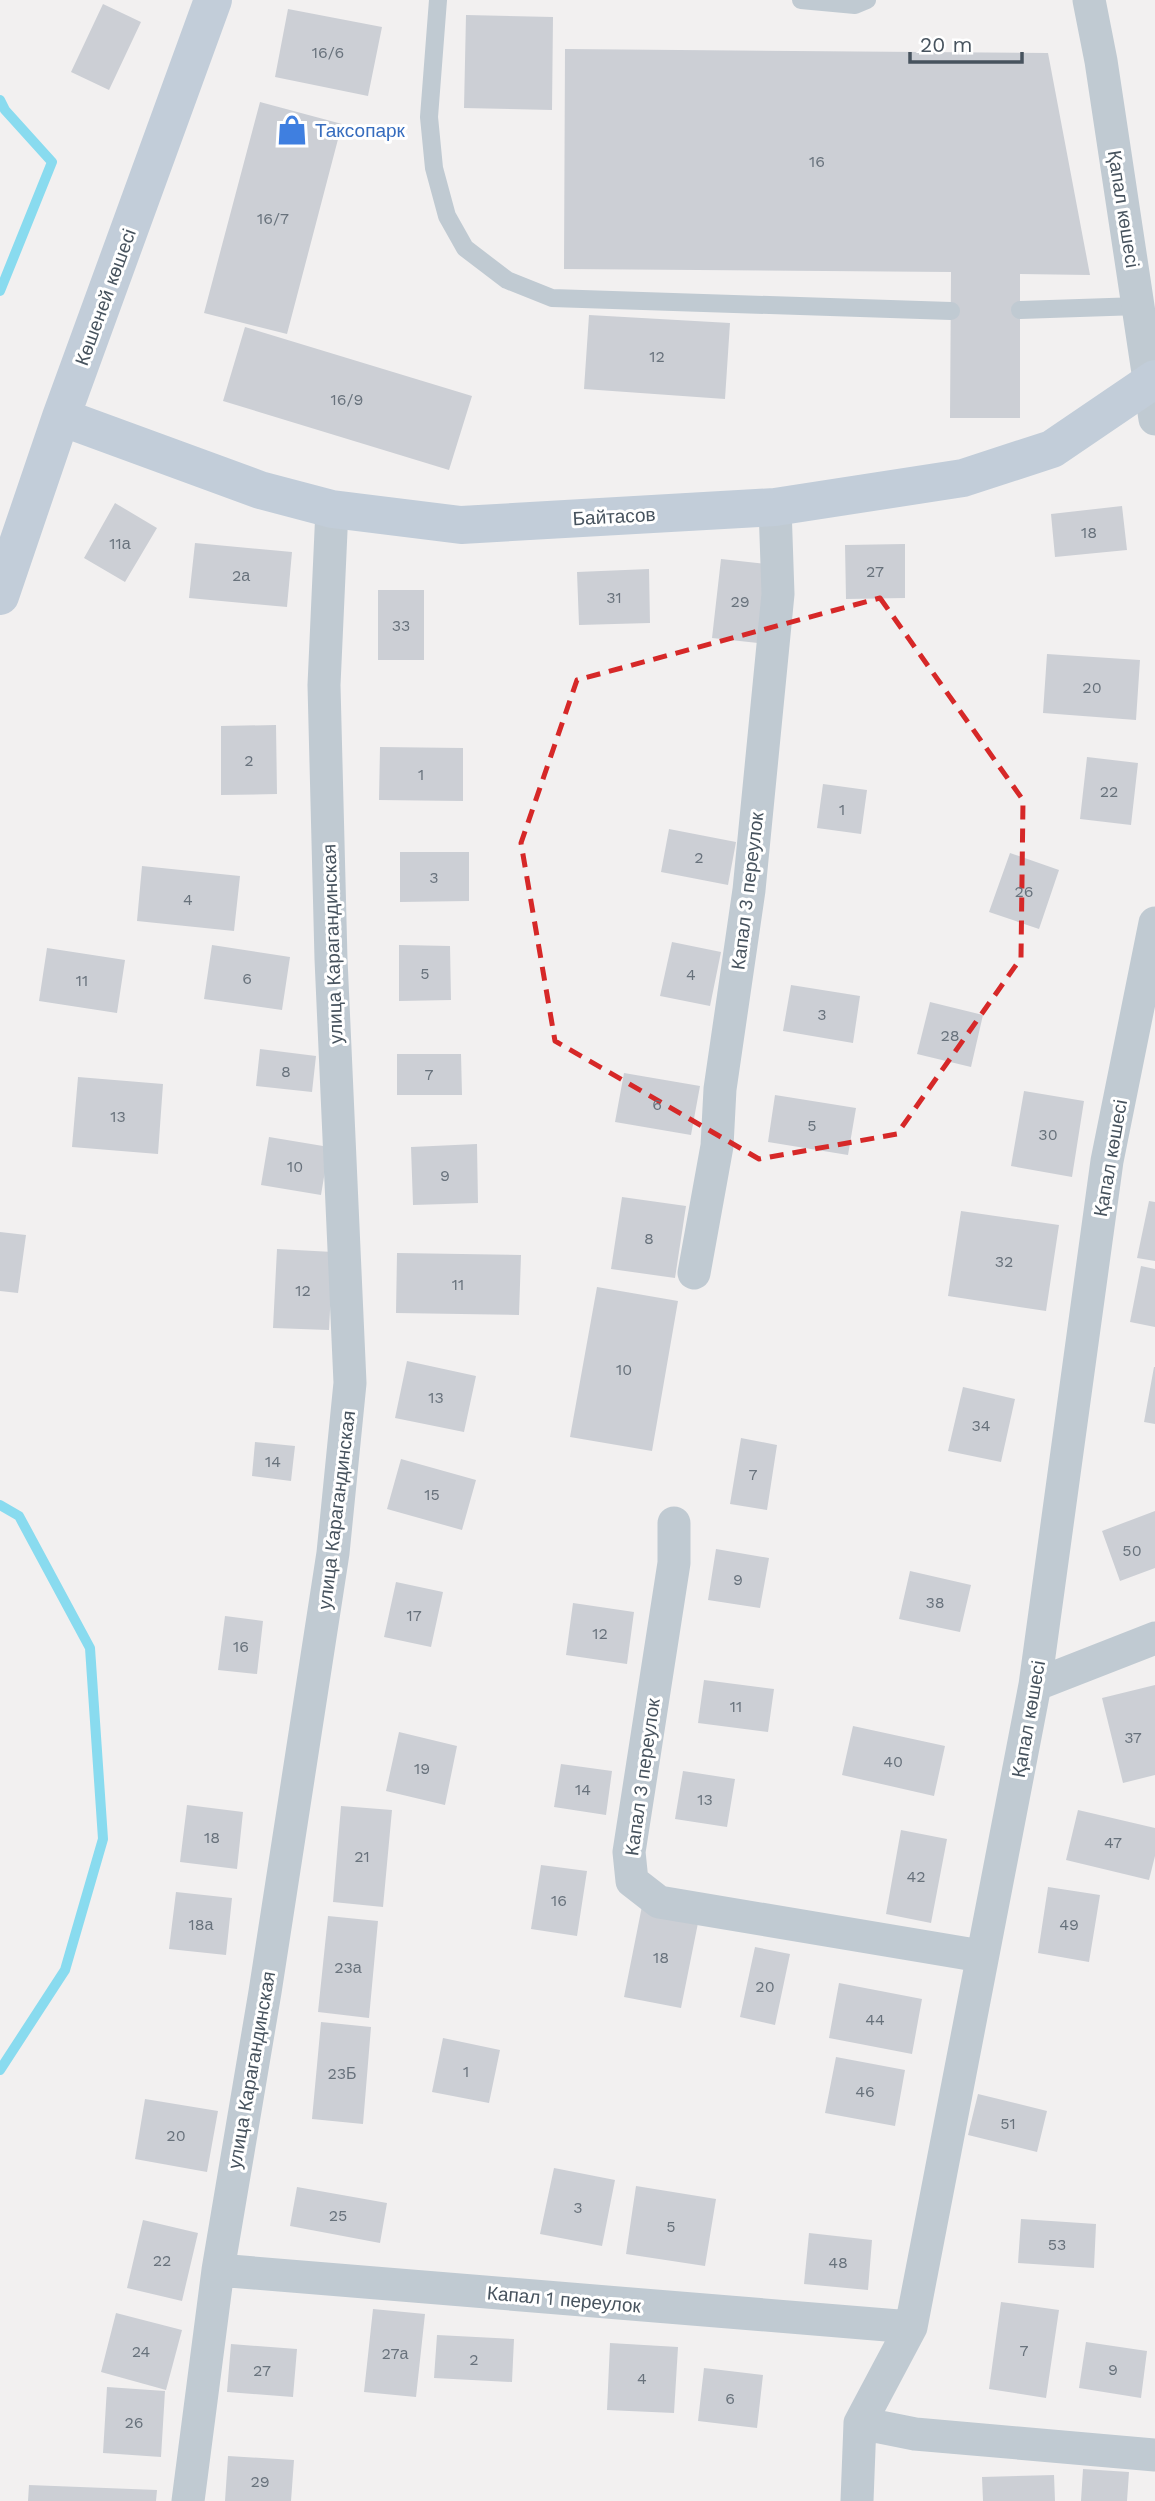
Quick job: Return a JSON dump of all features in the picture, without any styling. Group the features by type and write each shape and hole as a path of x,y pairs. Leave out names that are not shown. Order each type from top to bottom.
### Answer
{"street":[{"name":"Қапал көшесі","path":"1089,0 1154,394"},
{"name":"Көшеней көшесі","path":"0,596 206,6"},
{"name":"Байтасов","path":"61,416 260,490 332,509 461,525 775,508 963,478 1052,449 1154,394"},
{"name":"Капал 3 переулок","path":"694,1273 717,1146 720,1089 749,890 778,594 775,508"},
{"name":"улица Карагандинская","path":"188,2501 218,2270 265,1992 329,1580 350,1383 331,959 324,685 332,509"},
{"name":"Қапал көшесі","path":"857,2501 860,2423 911,2328 1035,1685 1107,1161 1155,923"},
{"name":"Капал 3 переулок","path":"674,1523 674,1563 629,1852 632,1881 659,1902 981,1956"},
{"path":"1035,1685 1155,1638"},
{"name":"Капал 1 переулок","path":"218,2270 911,2328"},
{"path":"860,2423 915,2434 1155,2455"}],"lane":[{"path":"438,0 429,117 434,168 447,216 465,248 507,280 552,298 951,311"},
{"path":"801,0 855,5 867,0"},
{"path":"1020,310 1139,306"}],"highlighted area":[{"path":"880,598 1023,800 1021,958 897,1134 759,1159 555,1041 521,843 577,680"}],"building":[{"path":"103,4 141,22 109,90 71,72"},
{"path":"288,9 382,27 368,96 275,77"},
{"path":"466,15 553,17 552,110 464,108"},
{"path":"565,49 1048,53 1090,275 1020,274 1020,418 950,418 951,272 564,269"},
{"path":"260,102 342,124 287,334 204,313"},
{"path":"589,315 730,323 725,399 584,389"},
{"path":"245,327 472,396 449,470 223,401"},
{"path":"115,503 157,528 125,582 84,558"},
{"path":"1122,506 1127,550 1055,557 1051,514"},
{"path":"195,543 292,552 287,607 189,598"},
{"path":"905,544 905,598 846,599 845,545"},
{"path":"721,559 767,564 758,643 712,638"},
{"path":"649,569 650,623 579,625 577,572"},
{"path":"378,590 424,590 424,660 378,660"},
{"path":"1047,654 1140,660 1136,720 1043,713"},
{"path":"276,725 277,794 221,795 221,726"},
{"path":"380,747 463,748 463,801 379,800"},
{"path":"1087,757 1138,763 1131,825 1080,819"},
{"path":"823,784 867,790 861,834 817,828"},
{"path":"669,829 736,842 728,885 661,872"},
{"path":"400,852 469,852 469,901 400,902"},
{"path":"1010,853 1059,870 1039,929 989,912"},
{"path":"142,866 240,876 234,931 137,921"},
{"path":"672,942 721,952 710,1006 660,996"},
{"path":"212,945 290,957 282,1010 204,999"},
{"path":"399,945 450,946 451,1000 399,1001"},
{"path":"47,948 125,960 117,1013 39,1001"},
{"path":"791,985 860,996 853,1043 783,1031"},
{"path":"930,1002 983,1015 971,1067 917,1054"},
{"path":"260,1049 316,1056 312,1092 256,1086"},
{"path":"397,1054 461,1054 462,1095 397,1095"},
{"path":"624,1073 700,1086 691,1135 615,1122"},
{"path":"78,1077 163,1084 158,1154 72,1147"},
{"path":"1024,1091 1084,1101 1072,1177 1011,1166"},
{"path":"775,1095 856,1108 848,1155 768,1142"},
{"path":"269,1137 329,1147 321,1195 261,1185"},
{"path":"477,1144 478,1203 413,1205 411,1147"},
{"path":"622,1197 686,1206 675,1278 611,1269"},
{"path":"1149,1201 1155,1202 1155,1261 1137,1258"},
{"path":"961,1211 1059,1225 1046,1311 948,1296"},
{"path":"0,1232 26,1235 18,1293 0,1291"},
{"path":"277,1249 333,1252 329,1330 273,1328"},
{"path":"397,1253 521,1255 519,1315 396,1313"},
{"path":"1141,1266 1155,1269 1155,1327 1130,1322"},
{"path":"597,1287 678,1301 652,1451 570,1437"},
{"path":"407,1361 476,1376 464,1432 395,1418"},
{"path":"1155,1367 1155,1424 1144,1422"},
{"path":"963,1387 1015,1399 1001,1462 948,1451"},
{"path":"741,1438 777,1445 767,1510 730,1504"},
{"path":"255,1442 295,1446 291,1481 252,1476"},
{"path":"401,1459 476,1480 462,1530 387,1509"},
{"path":"1155,1511 1155,1568 1120,1581 1102,1531"},
{"path":"716,1549 769,1558 760,1608 708,1600"},
{"path":"910,1571 971,1585 960,1632 899,1619"},
{"path":"396,1582 443,1592 431,1647 384,1637"},
{"path":"573,1603 634,1612 627,1664 566,1655"},
{"path":"225,1616 263,1621 257,1674 218,1670"},
{"path":"704,1680 774,1689 768,1732 698,1723"},
{"path":"1155,1685 1155,1775 1123,1783 1102,1698"},
{"path":"853,1726 945,1746 934,1796 842,1775"},
{"path":"399,1732 457,1746 445,1805 386,1791"},
{"path":"561,1764 612,1771 606,1815 554,1807"},
{"path":"683,1771 735,1779 727,1827 675,1819"},
{"path":"187,1805 243,1812 237,1869 180,1862"},
{"path":"341,1806 392,1810 383,1907 333,1902"},
{"path":"1078,1810 1155,1828 1155,1856 1149,1880 1066,1860"},
{"path":"901,1830 947,1839 931,1923 886,1914"},
{"path":"541,1865 587,1871 577,1936 531,1929"},
{"path":"1048,1887 1100,1895 1089,1962 1038,1953"},
{"path":"176,1892 232,1898 226,1955 169,1949"},
{"path":"642,1906 699,1918 681,2008 624,1997"},
{"path":"328,1916 378,1921 369,2018 318,2012"},
{"path":"755,1947 790,1954 775,2025 740,2017"},
{"path":"839,1983 922,1999 912,2054 829,2038"},
{"path":"321,2022 371,2027 363,2124 312,2119"},
{"path":"443,2038 500,2050 489,2103 432,2092"},
{"path":"836,2057 905,2070 895,2126 825,2113"},
{"path":"978,2094 1047,2111 1037,2152 968,2135"},
{"path":"145,2099 218,2111 207,2172 135,2159"},
{"path":"554,2168 615,2180 602,2246 540,2234"},
{"path":"636,2186 716,2199 705,2266 626,2254"},
{"path":"297,2187 387,2203 380,2243 290,2226"},
{"path":"1021,2219 1096,2224 1094,2268 1018,2263"},
{"path":"143,2220 198,2233 182,2301 127,2288"},
{"path":"809,2233 872,2240 868,2290 804,2284"},
{"path":"1001,2302 1059,2310 1046,2398 989,2389"},
{"path":"373,2309 425,2314 416,2397 364,2392"},
{"path":"116,2313 182,2330 166,2390 101,2372"},
{"path":"437,2335 514,2339 512,2382 434,2378"},
{"path":"1086,2342 1147,2351 1141,2398 1079,2388"},
{"path":"610,2343 678,2347 674,2413 607,2410"},
{"path":"231,2344 297,2349 293,2397 227,2392"},
{"path":"704,2368 763,2375 757,2428 698,2421"},
{"path":"107,2387 165,2391 161,2457 103,2453"},
{"path":"228,2456 294,2460 291,2501 225,2501"},
{"path":"1083,2469 1129,2472 1127,2501 1081,2501"},
{"path":"1054,2475 1055,2501 983,2501 982,2477"},
{"path":"29,2485 157,2490 156,2501 28,2501"}],"waterway":[{"path":"0,100 5,110 52,162 0,291"},
{"path":"0,1505 19,1516 90,1648 103,1839 65,1970 0,2070"}],"place":[{"name":"Таксопарк","path":"292,130"}]}
